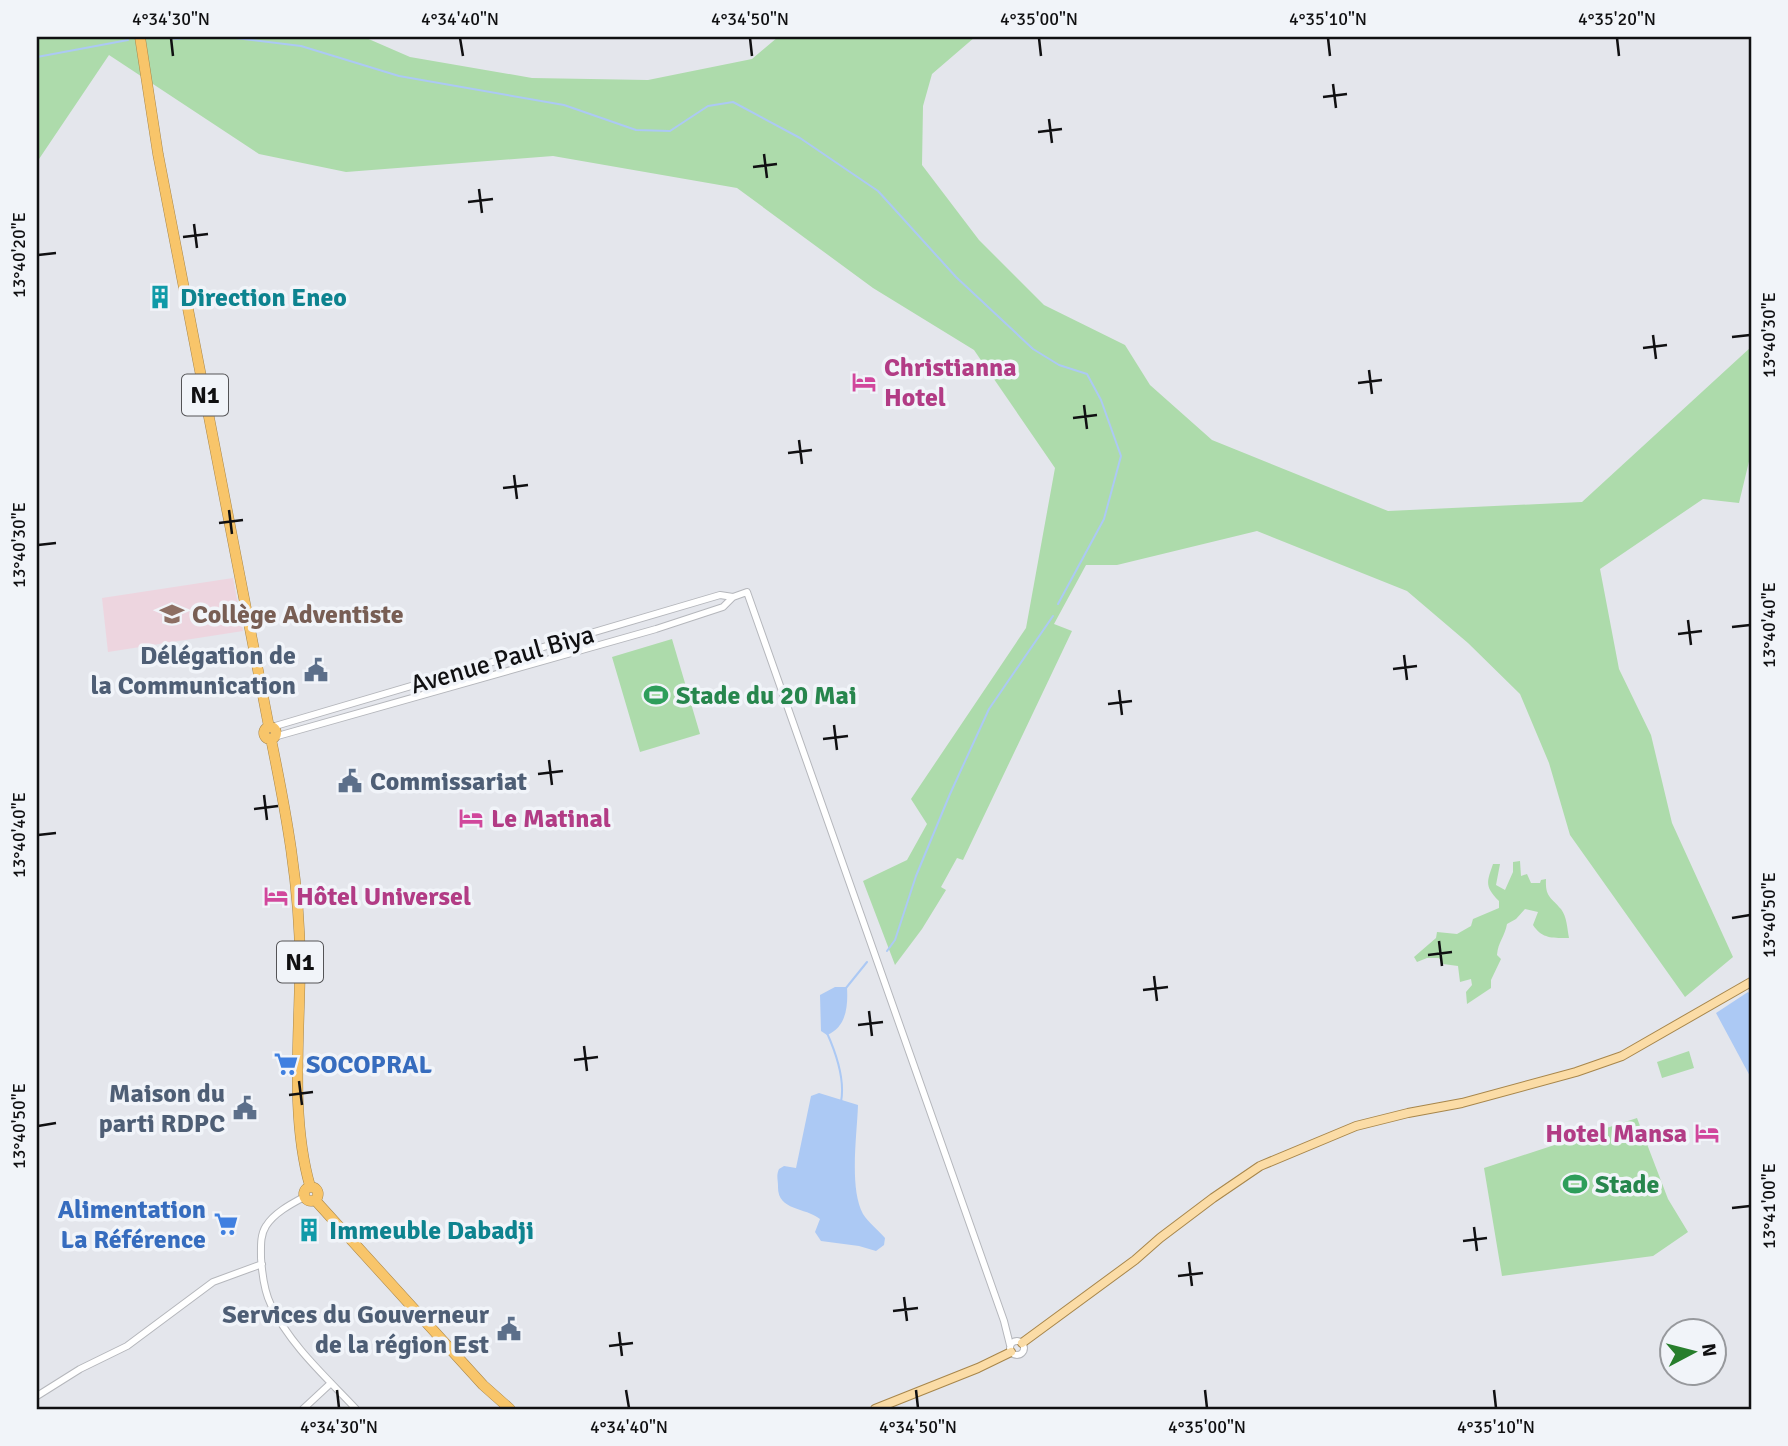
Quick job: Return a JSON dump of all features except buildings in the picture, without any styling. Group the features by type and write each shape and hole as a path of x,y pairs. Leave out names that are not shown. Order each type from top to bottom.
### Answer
{"highway":[{"name":"N1","path":"140,37 158,154 290,843 299,912 300,1122 310,1186 304,1191 309,1198"},
{"path":"309,1198 483,1385 510,1409"}],"main road":[{"path":"1020,1342 1260,1166 1356,1126 1462,1103 1576,1072 1622,1056 1751,982"},
{"path":"875,1409 978,1368 1010,1348"}],"street":[{"path":"271,733 656,629 723,607 733,597 747,592 1004,1321 1010,1348 1020,1354 1024,1348 1004,1321"},
{"name":"Avenue Paul Biya","path":"271,733 720,595 733,597"},
{"path":"309,1198 283,1209 266,1225 260,1245 270,1304 307,1357 356,1409"},
{"path":"37,1396 80,1369 127,1346 213,1282 262,1264"},
{"path":"1010,1348 1020,1342"},
{"path":"303,1409 331,1383"}],"shaded area":[{"name":"Collège Adventiste","path":"233,578 243,631 108,652 102,598"}],"green space":[{"path":"37,37 364,37 410,57 532,78 648,80 752,59 778,37 975,37 932,74 923,106 922,165 979,240 1044,305 1125,345 1150,385 1212,440 1388,511 1582,502 1751,347 1751,453 1739,503 1703,499 1600,569 1619,669 1651,735 1672,823 1733,957 1685,997 1570,835 1549,763 1520,694 1468,643 1407,591 1257,531 1117,565 1086,565 1054,624 1072,631 963,860 957,858 941,887 946,890 895,965 863,881 907,860 927,824 911,799 1026,628 1055,468 974,350 873,288 737,188 553,156 346,172 259,154 109,55 37,162"},
{"name":"Stade du 20 Mai","path":"672,639 700,734 640,752 612,657"},
{"path":"1520,861 1521,876 1527,874 1531,883 1540,883 1546,879 1548,893 1564,916 1569,938 1553,938 1540,933 1533,925 1538,912 1525,909 1507,924 1497,955 1501,959 1491,980 1491,988 1467,1004 1466,992 1472,985 1471,979 1460,982 1458,966 1443,964 1439,958 1427,958 1417,962 1414,957 1436,938 1437,932 1457,934 1471,926 1473,919 1499,908 1499,901 1488,884 1493,864 1500,864 1496,885 1505,890 1513,872 1513,862"},
{"path":"1689,1051 1694,1068 1662,1078 1657,1062"},
{"name":"Stade","path":"1637,1118 1668,1199 1688,1232 1653,1256 1502,1276 1484,1168"}],"water":[{"path":"835,987 847,987 845,1015 839,1027 827,1035 821,1031 820,995"},
{"path":"1748,992 1751,995 1751,1078 1716,1013"},
{"path":"819,1093 858,1105 856,1190 863,1214 885,1238 884,1245 876,1251 821,1241 815,1232 820,1219 787,1204 779,1194 779,1169 784,1166 796,1168 811,1096"}],"waterway":[{"path":"164,37 189,37"},
{"path":"227,37 301,46 399,76 564,105 636,130 670,131 708,106 733,102 800,138 878,191 956,277 1033,349 1059,365 1087,374 1101,400 1121,456 1104,519 1058,604"},
{"path":"37,57 128,40"},
{"path":"887,951 895,940 916,876 989,709 1053,616"},
{"path":"846,988 867,962"},
{"path":"827,1033 839,1067 841,1102"}],"place":[{"name":"Direction Eneo","path":"160,297"},
{"name":"Christianna Hotel","path":"864,382"},
{"name":"Collège Adventiste","path":"172,614"},
{"name":"Délégation de la Communication","path":"316,670"},
{"name":"Stade du 20 Mai","path":"656,695"},
{"name":"Commissariat","path":"350,781"},
{"name":"Le Matinal","path":"471,818"},
{"name":"Hôtel Universel","path":"276,896"},
{"name":"SOCOPRAL","path":"286,1064"},
{"name":"Maison du parti RDPC","path":"245,1108"},
{"name":"Hotel Mansa","path":"1707,1133"},
{"name":"Stade","path":"1575,1184"},
{"name":"Alimentation La Référence","path":"226,1224"},
{"name":"Immeuble Dabadji","path":"309,1230"},
{"name":"Services du Gouverneur de la région Est","path":"509,1329"}]}
